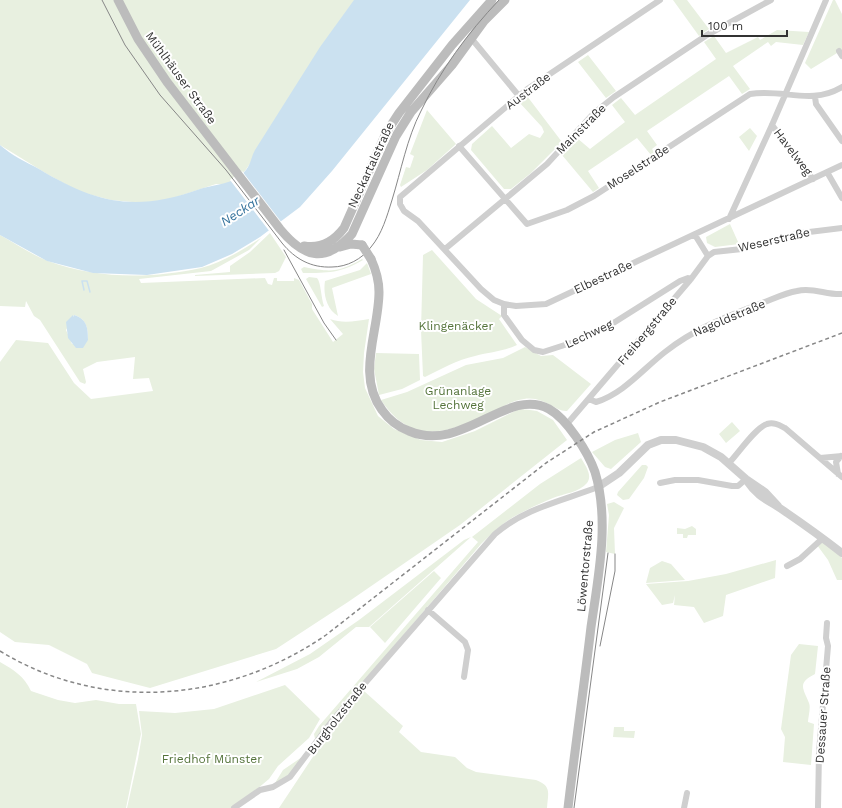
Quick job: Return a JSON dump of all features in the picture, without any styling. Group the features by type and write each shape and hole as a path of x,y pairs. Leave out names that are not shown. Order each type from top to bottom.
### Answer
{"main road":[{"name":"Mühlhäuser Straße","path":"118,0 138,39 167,82 283,233"},
{"name":"Neckartalstraße","path":"293,242 306,247 321,246 333,240 344,228 383,139 399,113 452,45 492,0"},
{"name":"Neckartalstraße","path":"283,233 298,248 311,253 322,253 335,248 352,234 400,130 425,94 452,65 471,38 505,0"},
{"name":"Löwentorstraße","path":"344,228 362,245 371,259 377,276 379,294 370,366 370,379 381,410 395,424 414,433 426,436 438,436 460,431 520,404 538,404 546,407 558,415 567,424 593,469 598,487 601,508 600,549 568,808"},
{"path":"335,248 351,244 362,245"}],"street":[{"name":"Austraße","path":"404,193 519,96 660,0"},
{"name":"Mainstraße","path":"446,249 547,164 594,113 614,97 706,35 770,0"},
{"path":"728,219 785,96 826,0"},
{"path":"471,38 519,96"},
{"name":"Moselstraße","path":"459,146 527,224 567,210 594,196 750,94 761,92 785,96 814,97 842,87"},
{"path":"814,97 816,104 842,141"},
{"name":"Havelweg","path":"772,125 813,179"},
{"name":"Elbestraße","path":"404,193 400,197 400,204 404,211 418,221 446,249 481,289 494,300 504,304 530,307 546,304 842,165"},
{"path":"827,172 842,198"},
{"name":"Weserstraße","path":"708,256 714,252 742,249 801,233 842,228"},
{"path":"694,234 708,256"},
{"name":"Freibergstraße","path":"567,424 691,279 708,256"},
{"name":"Lechweg","path":"504,304 504,315 522,340 534,350 543,352 577,341 607,327 680,281 688,278 691,279"},
{"name":"Nagoldstraße","path":"589,399 596,402 604,400 642,373 664,353 689,335 718,320 797,291 811,290 842,294"},
{"path":"729,463 760,428 771,423 785,428 840,476"},
{"path":"598,487 619,473 642,449 661,440 676,440 704,447 729,463 746,478 756,493 770,504 778,506 842,553"},
{"path":"820,458 842,456"},
{"path":"840,476 836,462 842,456"},
{"path":"660,483 675,480 698,480 738,486 746,478"},
{"name":"Burgholzstraße","path":"234,808 260,790 273,787 290,777 332,720 482,547 507,524 531,511 598,487"},
{"path":"787,566 800,559 823,538"},
{"path":"428,610 466,645 468,650 464,677"},
{"name":"Dessauer Straße","path":"818,808 819,752 828,646 826,638 827,623"},
{"path":"684,808 686,793"}],"green space":[{"path":"0,0 358,0 245,171 227,184 216,184 167,200 143,203 111,200 80,192 0,145"},
{"path":"673,0 687,0 709,29 699,36"},
{"path":"833,0 835,0 842,14 842,50 811,69 805,63"},
{"path":"777,30 809,32 803,45 776,42 771,46 768,42 733,66 750,89 742,94 729,76 647,131 657,145 652,149 654,152 651,155 637,138 588,171 599,188 593,192 562,155 577,138 590,149 625,122 612,105 621,98 635,115 716,59 704,42 714,36 726,53 758,37 760,40"},
{"path":"588,55 616,91 606,98 578,62"},
{"path":"527,96 562,142 531,173 511,189 504,189 471,150 472,144 492,126 511,148 529,134 540,138 544,132 542,127 519,102"},
{"path":"427,110 456,144 427,170 401,187 400,185 406,167 410,168 414,156 410,154"},
{"path":"750,128 757,136 749,151 739,137"},
{"path":"730,224 739,244 715,247 707,243 706,237"},
{"path":"270,233 286,257 279,271 275,273 195,276 230,272 230,266 250,252"},
{"path":"0,235 42,259 66,267 104,274 124,275 163,274 201,268 232,256 261,238 249,250 211,271 139,279 141,283 265,278 268,284 272,285 274,278 277,278 277,281 294,281 294,278 299,280 312,304 312,309 333,342 343,334 330,319 345,322 369,319 364,353 363,372 365,388 378,416 394,429 421,440 442,442 475,431 519,409 537,411 553,420 567,440 460,525 348,602 276,649 150,688 92,673 87,664 49,645 15,642 0,632 0,362 16,340 48,343 74,383 91,399 153,391 149,378 133,379 135,357 97,362 83,369 86,382 85,384 80,382 40,320 34,316 26,301 25,307 0,306","holes":["74,315 82,319 86,325 88,340 72,344 66,330"]},
{"name":"Klingenäcker","path":"432,250 476,299 502,316 499,319 517,345 501,351 468,358 449,365 425,377 423,376 421,330 423,255"},
{"path":"362,259 363,260 348,268 341,270 320,273 303,273 301,269 304,267 321,270 334,270 354,264"},
{"path":"367,263 371,274 332,288 338,316 328,305 326,300 324,291 325,281 360,270"},
{"path":"309,277 317,278 318,280 324,306 322,307 306,279"},
{"name":"Grünanlage Lechweg","path":"525,347 541,356 553,355 591,384 567,411 563,411 538,400 524,399 512,402 462,425 447,430 433,432 419,430 406,425 393,415 381,400 407,392 466,365 503,358"},
{"path":"376,353 419,354 420,380 402,389 379,395 374,369"},
{"path":"732,422 740,431 726,443 719,434"},
{"path":"638,433 641,442 611,469 605,467 592,452 615,440"},
{"path":"581,458 589,473 589,480 587,483 576,491 548,500 512,518 498,528 481,544 315,739 314,734 319,726 478,542 472,537 540,484"},
{"path":"642,465 646,465 648,467 644,478 629,499 623,500 617,495 618,492"},
{"path":"614,502 624,508 614,528 615,554 606,552 609,515 607,504"},
{"path":"692,526 696,529 696,535 688,535 687,538 683,538 683,534 677,534 677,528 685,529"},
{"path":"471,537 369,627 356,627 319,657 297,669 256,682 310,654 359,620 464,540"},
{"path":"823,541 842,558 842,580 837,580 828,560 817,545"},
{"path":"776,560 775,578 726,595 723,616 704,623 694,607 674,605 675,595 673,603 662,605 646,584 688,581 726,574"},
{"path":"662,561 671,564 685,580 646,583 650,568"},
{"path":"434,571 441,578 385,643 370,627"},
{"path":"799,644 818,646 815,674 806,680 803,686 810,705 808,722 814,724 811,765 783,762 785,737 781,729 791,655"},
{"path":"0,662 18,674 25,681 31,691 58,700 75,703 96,700 119,704 136,704 141,734 126,808 0,808"},
{"name":"Friedhof Münster","path":"285,685 320,719 309,738 278,766 269,779 234,808 127,808 142,735 139,711 175,713 214,709"},
{"path":"364,691 403,726 399,732 421,752 455,757 467,768 476,772 536,780 541,782 545,785 548,791 547,808 279,808 332,728"},
{"path":"614,727 624,727 624,731 635,731 634,738 613,737"},
{"path":"302,757 290,776 275,783 283,770"}],"water":[{"name":"Neckar","path":"354,0 470,0 332,171 300,207 260,237 232,254 202,267 147,275 93,273 47,261 0,235 0,145 14,155 60,181 99,197 117,201 136,202 177,196 227,182 239,177 248,167 255,150 320,47"},
{"path":"73,315 73,317 74,315 82,319 86,324 88,340 83,348 76,348 68,338 66,322"}],"pier":[{"path":"242,171 282,223 270,232 230,180"}],"waterway":[{"path":"84,290 82,281 87,281 90,292"}],"tram line":[{"path":"102,0 125,45 160,95 226,170 282,243 298,258 310,264 324,267 338,267 354,262 359,259 375,242 388,212 416,121 446,66 476,26 499,0"},
{"path":"284,250 324,323 336,340"},
{"path":"574,808 608,553"},
{"path":"600,646 615,571 615,554"}],"railway":[{"path":"0,651 40,671 81,684 123,691 165,692 207,686 249,675 288,658 326,635 546,463 594,432 660,402 842,333"}]}
